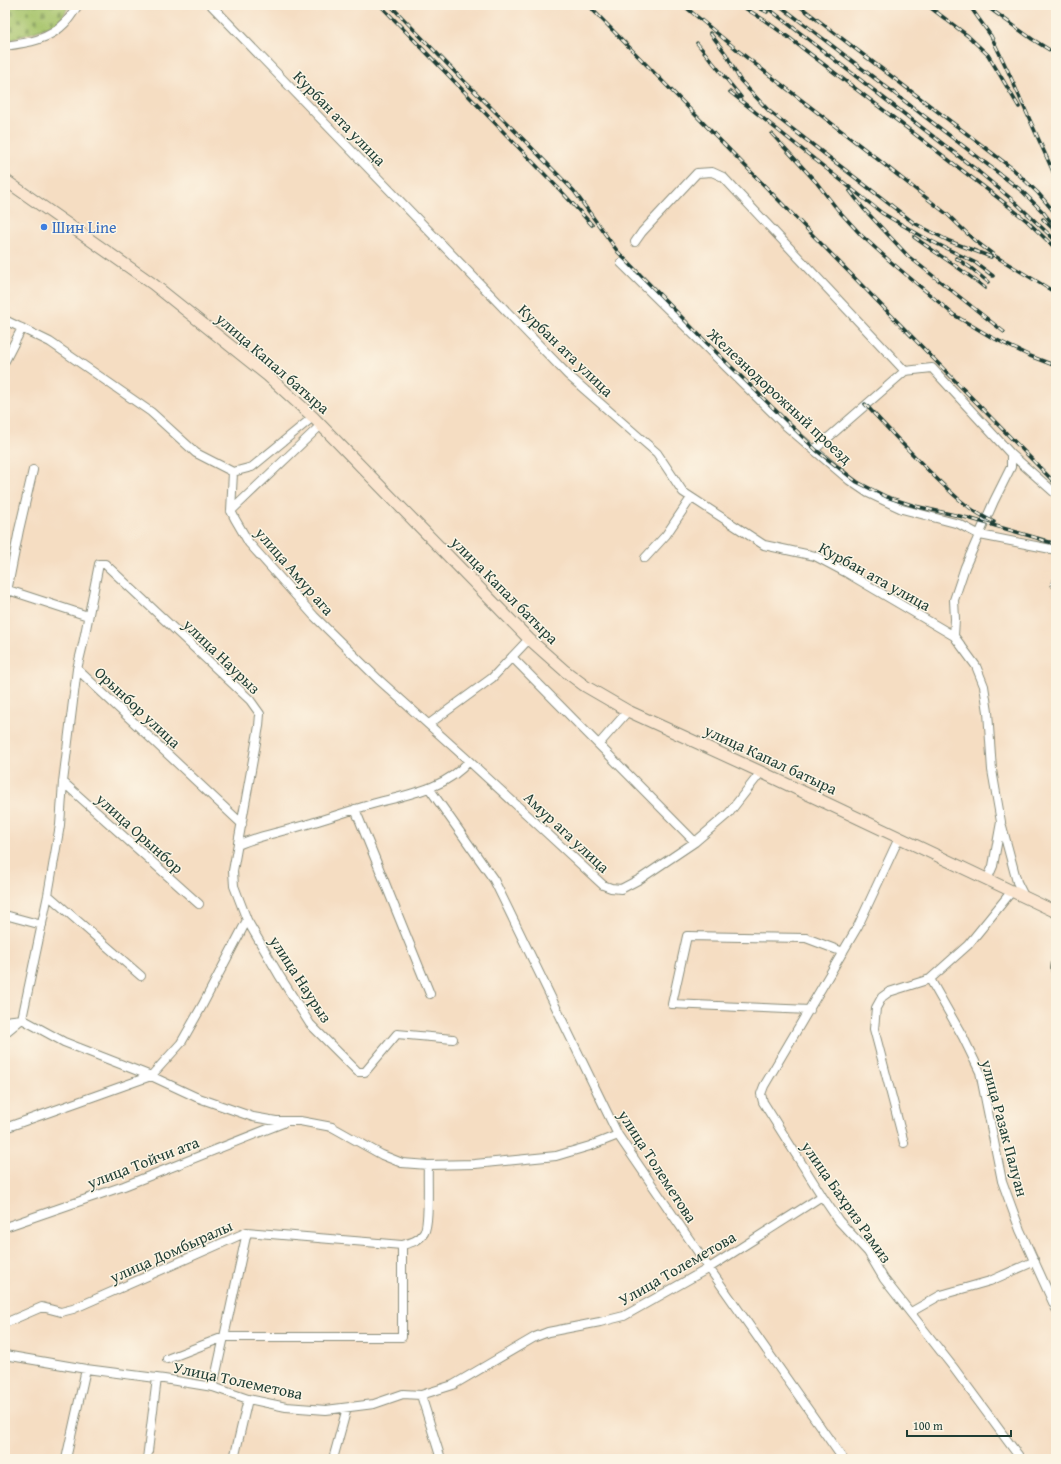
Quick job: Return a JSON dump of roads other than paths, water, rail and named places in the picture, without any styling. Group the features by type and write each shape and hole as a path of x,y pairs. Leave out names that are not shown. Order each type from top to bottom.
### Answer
{"main road":[{"name":"улица Капал батыра","path":"5,180 153,284 268,376 317,421 528,639 585,686 628,711 761,772 1056,912"}],"street":[{"path":"5,46 28,43 52,35 66,23 78,5"},
{"name":"Курбан ата улица","path":"211,5 568,375 657,453 683,492 764,545 815,556 847,573 954,636"},
{"path":"635,242 642,232 697,173 712,172 723,177 905,371"},
{"name":"Железнодорожный проезд","path":"621,263 786,426 849,480 868,493 902,509 959,524 980,535 1056,550"},
{"path":"5,320 50,342 151,412 196,453 233,472 252,467 317,421"},
{"path":"5,361 22,328"},
{"path":"814,450 905,371 932,368 1011,454 1056,494"},
{"path":"231,511 317,421"},
{"path":"1011,454 1011,467 965,567 954,600 954,636 976,666 984,686 988,712 992,770 1001,822 1017,882 1025,898"},
{"path":"5,602 6,589 33,470"},
{"path":"231,511 233,472"},
{"path":"646,558 666,534 691,498"},
{"name":"улица Амур ага","path":"231,511 249,543 314,616 378,679 469,761"},
{"name":"Орынбор улица","path":"101,563 98,566 77,669 242,824"},
{"name":"улица Наурыз","path":"101,563 105,564 250,700 260,714 233,871 234,886 247,920 310,1024 358,1072 365,1072 397,1034 453,1039"},
{"path":"6,589 88,616"},
{"path":"429,724 492,678 528,639"},
{"path":"512,657 695,842"},
{"path":"5,1033 22,1019 48,895 60,825 63,782 77,669"},
{"path":"599,744 628,711"},
{"path":"238,845 253,838 291,829 429,788 451,778 462,770 469,761"},
{"name":"Амур ага улица","path":"469,761 603,885 611,888 621,888 640,879 695,842 729,813 761,772"},
{"name":"улица Орынбор","path":"63,782 199,904"},
{"name":"улица Толеметова","path":"429,788 494,880 618,1135 843,1459"},
{"path":"355,809 430,994"},
{"path":"987,880 995,859 1001,822"},
{"name":"улица Бахриз Рамиз","path":"899,838 858,926 764,1086 761,1094 763,1102 839,1221 868,1252 884,1279 953,1367 1020,1459"},
{"path":"904,1143 874,1029 876,1008 882,997 889,992 930,979 968,945 1012,891"},
{"path":"48,895 141,976"},
{"path":"5,915 42,925"},
{"path":"5,1128 151,1076 181,1043 247,920"},
{"path":"810,1010 672,1004 687,936 806,938 843,952"},
{"path":"1056,961 1056,973"},
{"name":"улица Разак Палуан","path":"930,979 963,1037 980,1072 1002,1181 1020,1230 1056,1309"},
{"path":"5,1021 22,1019 64,1042 151,1076 196,1097 252,1117 276,1121 300,1121 332,1127 382,1155 402,1163 428,1165 475,1164 556,1156 590,1146 618,1135"},
{"name":"улица Тойчи ата","path":"5,1227 124,1186 289,1121"},
{"name":"улица Домбыралы","path":"5,1323 42,1307 61,1312 73,1309 247,1232 402,1245 415,1241 424,1234 427,1222 428,1165"},
{"name":"Улица Толеметова","path":"5,1356 213,1387 248,1399 286,1407 326,1410 374,1404 403,1394 421,1395 453,1385 535,1337 548,1332 624,1316 709,1268 822,1196"},
{"path":"213,1387 247,1232"},
{"path":"167,1359 224,1337 402,1338 402,1245"},
{"path":"911,1312 941,1295 990,1281 1034,1261"},
{"path":"66,1459 86,1369"},
{"path":"147,1459 157,1378"},
{"path":"421,1395 441,1459"},
{"path":"234,1459 248,1399"},
{"path":"333,1459 347,1408"}],"railway":[{"path":"380,5 561,191 592,225"},
{"path":"390,5 574,191 618,252 707,343 816,450 857,482 887,497 915,506 968,518 1044,540"},
{"path":"588,5 1056,484"},
{"path":"683,5 741,53 948,215 973,239 995,256 1056,293"},
{"path":"740,5 788,37 997,197 1027,221 1056,249"},
{"path":"753,5 767,12"},
{"path":"764,5 979,172 1015,202 1056,241"},
{"path":"779,5 1022,191 1051,222"},
{"path":"798,5 1013,169 1038,193 1056,214"},
{"path":"927,5 968,36 988,55 1019,107"},
{"path":"969,5 991,36 1056,178"},
{"path":"985,5 1032,39 1056,54"},
{"path":"710,33 726,54 740,80 769,111 914,223 949,241 991,257"},
{"path":"697,43 741,97"},
{"path":"730,92 882,213 923,237 976,263 993,276"},
{"path":"772,134 816,182 838,210 862,236 954,315 991,337 1030,356 1056,366"},
{"path":"850,191 863,208 908,256 1004,332"},
{"path":"1043,219 1056,232"},
{"path":"914,237 985,288"},
{"path":"956,258 988,282"},
{"path":"865,404 951,493 967,506 994,522"},
{"path":"1039,539 1056,544"}],"place":[{"name":"Шин Line","path":"44,227"}]}
